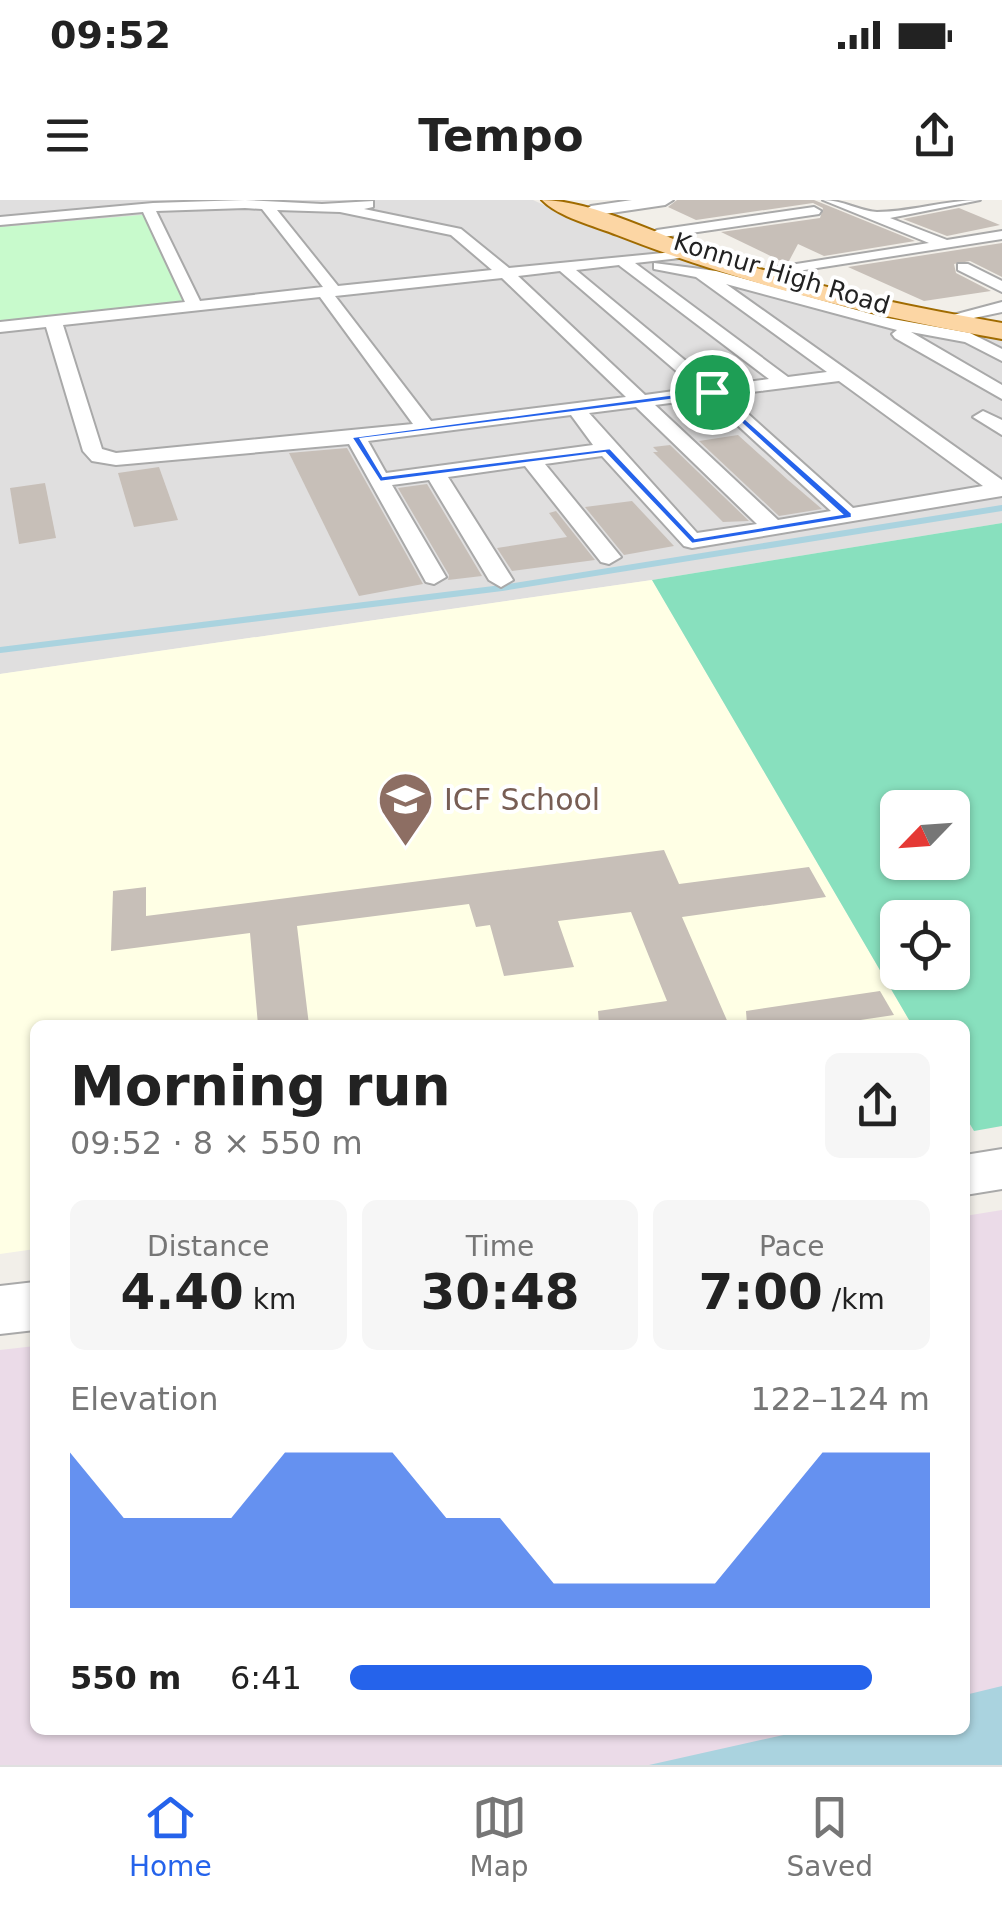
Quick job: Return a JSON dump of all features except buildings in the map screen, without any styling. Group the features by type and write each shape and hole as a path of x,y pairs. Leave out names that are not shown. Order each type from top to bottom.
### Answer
{"main road":[{"path":"552,200 695,263 882,316 1002,328"},
{"name":"Konnur High Road","path":"567,200 841,296 1002,328"}],"street":[{"path":"345,209 386,200"},
{"path":"590,211 665,200"},
{"path":"830,200 946,244"},
{"path":"874,216 973,200"},
{"path":"0,221 118,205 148,208 242,202 345,209 454,231 506,273 774,528"},
{"path":"266,205 425,428"},
{"path":"148,208 195,306"},
{"path":"657,234 814,211"},
{"path":"772,273 1002,235"},
{"path":"827,250 845,258"},
{"path":"624,260 784,382"},
{"path":"0,326 624,260 695,263 1002,490"},
{"path":"564,267 712,392 849,516"},
{"path":"963,267 1002,287"},
{"path":"950,318 1002,307"},
{"path":"882,316 961,335 1002,356"},
{"path":"882,316 997,385"},
{"path":"53,321 87,434 99,457 356,437 844,375"},
{"path":"576,409 607,450 692,541 1002,490"},
{"path":"983,417 1002,430"},
{"path":"356,437 434,577"},
{"path":"380,480 607,450"},
{"path":"532,461 609,557"},
{"path":"435,473 500,580"},
{"path":"970,1174 1002,1168"},
{"path":"0,1310 30,1307"}],"shaded area":[{"path":"0,200 533,200 587,225 833,309 1002,335 1002,523 652,580 0,674"},
{"name":"ICF School","path":"652,580 880,970 880,990 892,990 909,1020 30,1020 30,1250 0,1254 0,674"},
{"path":"1002,1210 1002,1765 0,1765 0,1350 30,1347 30,1735 970,1735 970,1215"}],"green space":[{"path":"153,214 193,302 0,322 0,227"},
{"path":"1002,523 1002,1126 974,1131 970,1124 970,1020 909,1020 892,990 970,990 970,900 880,900 880,970 652,580"}],"water":[{"path":"1002,1686 1002,1765 649,1765 784,1735 970,1735 970,1694"}],"waterway":[{"path":"0,650 502,588 1002,508"}],"place":[{"name":"ICF School","path":"405,849"}],"route":[{"path":"712,392 849,516 692,541 607,450 380,480 356,437 425,428 712,392"}]}
